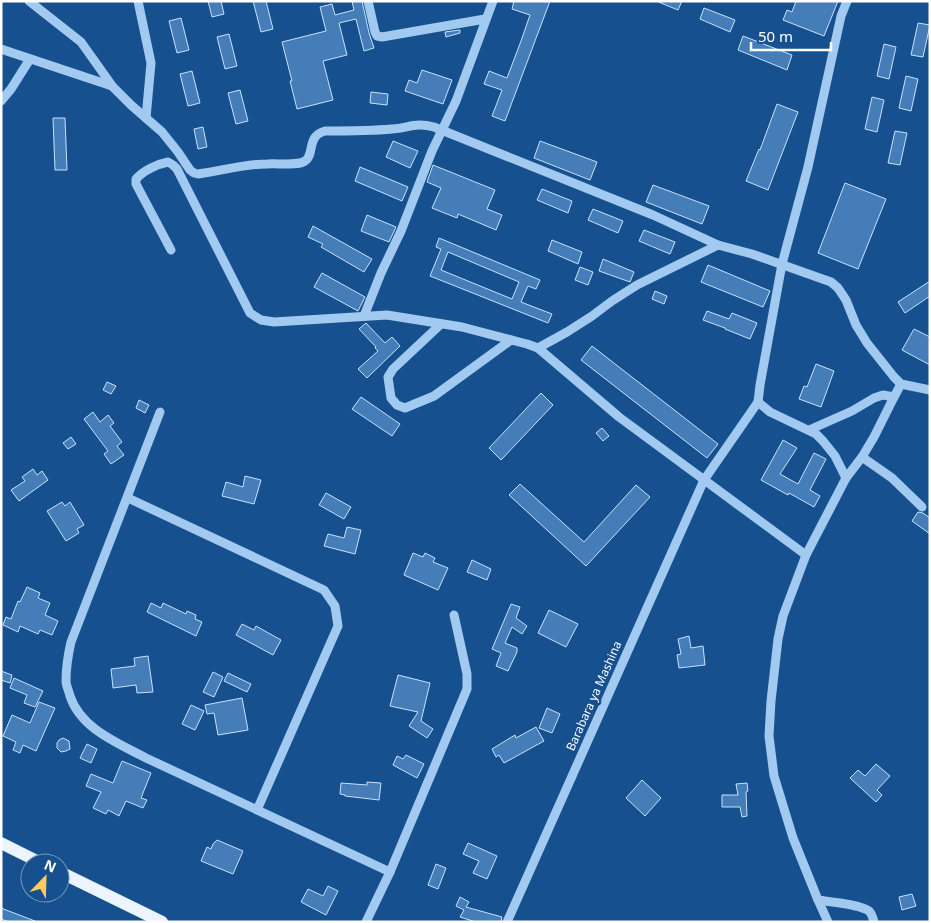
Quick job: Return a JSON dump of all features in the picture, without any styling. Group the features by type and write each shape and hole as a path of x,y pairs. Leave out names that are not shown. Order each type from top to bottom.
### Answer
{"main road":[{"path":"1,844 20,853"},
{"path":"70,877 162,922"}],"street":[{"path":"29,1 81,42 113,86 131,105 162,132 190,170 198,174 257,164 304,162 308,160 313,141 321,132 325,131 394,129 413,124 424,124 654,215 718,245 752,254 831,282 838,288 846,300 856,325 867,343 894,377 902,384 930,390"},
{"path":"138,1 151,63 146,118"},
{"path":"368,1 375,32 378,36 382,37 485,19"},
{"path":"364,316 456,101 492,1"},
{"path":"846,478 835,456 824,441 809,430 770,412 758,402 782,264 808,167 841,16 847,1"},
{"path":"1,49 113,86"},
{"path":"1,101 30,59"},
{"path":"171,250 136,184 136,179 140,175 168,162 178,152"},
{"path":"168,162 177,170 250,313 261,320 274,322 387,316 462,327 538,348 619,417 806,554"},
{"path":"538,348 567,332 637,285 718,245"},
{"path":"441,324 393,369 388,377 391,398 397,405 406,408 434,396 511,340"},
{"path":"828,922 793,838 774,776 769,736 778,639 783,616 806,554 846,478 874,437 902,384"},
{"path":"809,430 852,411 874,398 883,396 894,397"},
{"name":"Barabara ya Mashina","path":"507,922 704,480 758,402"},
{"path":"160,412 71,642 66,683 73,705 94,729 146,758 390,872"},
{"path":"862,457 892,478 922,507"},
{"path":"128,498 324,590 335,606 338,626 257,810"},
{"path":"366,922 390,872 467,689 467,674 454,616"},
{"path":"818,900 861,907 870,912 874,922"}],"building":[{"path":"208,1 221,1 224,14 212,17"},
{"path":"253,1 266,1 273,29 261,32"},
{"path":"352,1 362,1 374,48 364,51 356,19 339,23 347,55 323,61 333,100 297,109 282,42 326,31 320,7 332,4 335,15 354,10"},
{"path":"514,1 550,1 505,121 492,116 502,90 484,84 489,71 507,78 521,41 530,15 512,9"},
{"path":"656,1 682,1 678,10"},
{"path":"796,1 838,1 824,36 783,20 787,10 792,12"},
{"path":"704,8 735,20 730,32 700,19"},
{"path":"181,18 189,50 177,53 169,21"},
{"path":"918,23 930,25 923,57 911,55"},
{"path":"460,30 460,33 446,37 445,32"},
{"path":"229,34 237,66 225,69 217,37"},
{"path":"743,36 792,55 787,70 738,50"},
{"path":"884,44 896,47 889,79 877,76"},
{"path":"422,70 452,80 443,104 405,91 409,80 417,83"},
{"path":"192,71 200,103 188,106 180,74"},
{"path":"906,76 918,79 911,111 899,108"},
{"path":"240,90 248,121 236,124 228,93"},
{"path":"371,92 388,94 387,105 370,103"},
{"path":"872,97 884,100 877,132 865,129"},
{"path":"777,104 798,112 768,190 746,181"},
{"path":"53,118 65,118 67,170 55,170"},
{"path":"203,127 207,147 198,149 194,129"},
{"path":"895,131 907,133 900,165 888,163"},
{"path":"393,141 418,151 410,168 386,157"},
{"path":"540,141 597,162 590,180 534,158"},
{"path":"433,165 495,190 487,209 502,215 496,230 458,214 457,218 432,208 441,188 427,182"},
{"path":"360,167 408,187 402,201 355,181"},
{"path":"845,183 886,199 858,269 818,253"},
{"path":"653,185 709,206 702,224 646,202"},
{"path":"542,189 572,201 568,213 537,200"},
{"path":"593,209 623,221 618,233 588,220"},
{"path":"367,215 396,227 389,242 361,231"},
{"path":"313,226 372,259 364,272 321,247 323,244 308,237"},
{"path":"644,230 675,242 670,254 639,241"},
{"path":"439,238 540,280 536,289 528,286 521,302 552,314 548,323 430,276 441,249 436,247","holes":["448,252 519,282 512,299 441,270"]},
{"path":"552,240 582,252 578,264 548,251"},
{"path":"603,259 634,272 630,282 599,271"},
{"path":"708,265 770,291 763,307 701,282"},
{"path":"580,267 593,272 588,285 575,280"},
{"path":"322,273 365,297 358,311 314,287"},
{"path":"930,281 930,296 905,313 898,302"},
{"path":"655,291 667,296 664,304 652,299"},
{"path":"707,311 729,319 732,313 757,323 750,339 703,320"},
{"path":"366,323 385,343 392,337 400,346 367,378 358,369 378,351 359,329"},
{"path":"914,329 930,337 930,365 902,350"},
{"path":"592,346 718,444 707,458 581,360"},
{"path":"816,364 834,371 821,407 799,399 804,386 807,387"},
{"path":"107,382 116,386 111,394 103,390"},
{"path":"541,393 553,405 501,460 489,448"},
{"path":"361,397 400,424 392,436 352,409"},
{"path":"139,400 149,405 145,413 136,408"},
{"path":"93,412 100,422 108,415 114,423 110,426 122,442 117,446 124,455 111,464 104,454 108,451 84,419"},
{"path":"602,428 609,436 603,441 596,433"},
{"path":"71,437 76,444 68,449 63,443"},
{"path":"783,440 797,448 780,474 798,484 814,453 826,459 810,490 820,496 814,507 761,480"},
{"path":"33,469 37,475 42,471 48,480 19,501 11,490 25,481 22,477"},
{"path":"245,476 261,480 254,504 222,496 226,482 243,487"},
{"path":"520,484 584,542 636,485 650,497 586,566 509,495"},
{"path":"326,493 351,507 344,519 319,505"},
{"path":"62,502 65,506 70,502 84,525 77,529 79,533 66,541 47,511"},
{"path":"918,512 930,518 930,534 912,521"},
{"path":"347,527 361,530 355,554 324,546 328,534 344,538"},
{"path":"413,553 423,557 425,553 435,558 433,562 448,568 438,590 404,575"},
{"path":"472,560 491,569 487,580 467,572"},
{"path":"27,587 40,593 38,598 50,603 45,615 58,621 52,635 40,630 38,634 20,626 18,632 3,625 6,617 11,619 18,601 20,602"},
{"path":"151,603 161,608 163,603 186,614 187,611 196,615 195,619 202,622 196,636 147,612"},
{"path":"511,604 520,607 516,618 527,626 522,634 512,627 505,643 517,648 508,671 496,666 501,653 492,649"},
{"path":"549,610 578,624 566,647 538,633"},
{"path":"242,624 254,630 256,626 281,640 273,655 236,635"},
{"path":"689,636 691,648 703,646 705,665 679,668 677,655 681,654 678,639"},
{"path":"148,656 153,692 137,693 136,685 113,688 111,669 135,666 134,658"},
{"path":"1,671 12,675 10,683 1,680"},
{"path":"213,672 223,677 214,697 203,692"},
{"path":"228,673 251,684 247,692 224,681"},
{"path":"398,675 430,683 421,721 433,729 427,738 409,726 418,712 390,706"},
{"path":"14,678 43,691 35,707 24,703 27,695 10,688"},
{"path":"242,698 248,730 218,735 214,713 207,714 205,705"},
{"path":"39,702 55,708 36,751 23,745 20,753 13,750 16,742 3,736 12,715 30,723"},
{"path":"191,705 204,711 195,730 182,724"},
{"path":"547,708 560,714 552,733 539,728"},
{"path":"536,727 544,741 504,763 499,755 496,757 492,749 515,735 516,738"},
{"path":"63,738 69,741 70,749 61,752 57,748 57,743"},
{"path":"87,744 97,749 91,763 80,758"},
{"path":"406,755 424,764 417,778 393,765 397,756 403,759"},
{"path":"122,761 151,773 141,798 147,800 143,808 126,801 119,816 108,810 106,814 93,808 101,792 86,786 91,774 113,783"},
{"path":"876,764 890,776 877,790 882,795 876,802 850,778 858,770 865,776"},
{"path":"642,780 661,798 645,816 626,798"},
{"path":"367,782 381,783 379,800 340,794 341,783 367,785"},
{"path":"747,783 747,816 742,817 740,807 722,807 722,795 738,795 736,784"},
{"path":"217,840 243,851 233,874 201,861 207,847 211,849"},
{"path":"468,843 497,856 487,879 473,873 479,861 463,854"},
{"path":"436,864 446,868 438,889 428,885"},
{"path":"328,886 338,891 326,915 301,902 308,889 323,896"},
{"path":"912,894 916,906 902,910 899,897"},
{"path":"460,897 469,902 466,907 502,917 501,922 476,922 460,917 464,910 456,906"},
{"path":"1,908 35,922 9,922 1,919"}]}
